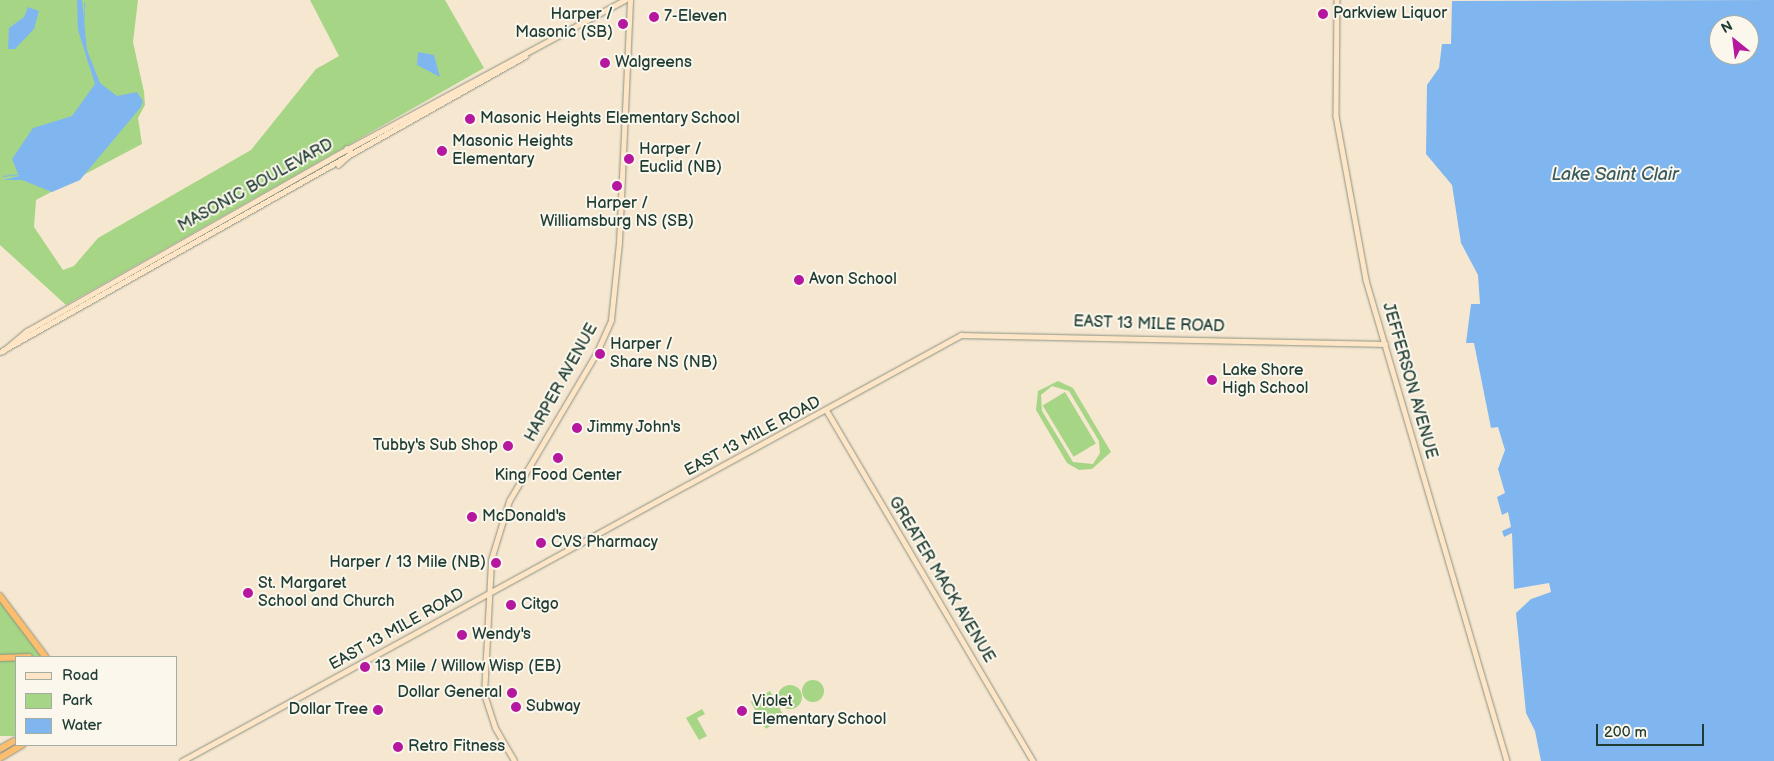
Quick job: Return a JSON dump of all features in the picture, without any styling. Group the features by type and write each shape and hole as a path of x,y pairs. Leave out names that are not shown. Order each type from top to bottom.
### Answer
{"highway":[{"path":"0,596 45,656"},
{"path":"0,658 15,657"},
{"path":"0,749 15,741"},
{"path":"0,758 20,746"}],"main road":[{"name":"MASONIC BOULEVARD","path":"1,351 29,330 87,296 347,149 484,73 528,53 625,0"},
{"name":"HARPER AVENUE","path":"514,761 495,728 484,695 488,594 493,547 504,511 597,352 611,320 619,248 630,0"},
{"name":"JEFFERSON AVENUE","path":"1337,0 1336,116 1364,267 1384,344 1507,761"},
{"name":"MASONIC BOULEVARD","path":"1,351 34,337 489,80 528,53"},
{"path":"484,73 489,80"},
{"path":"461,86 471,90"},
{"path":"447,103 451,91"},
{"path":"369,147 395,129 396,122"},
{"path":"338,165 351,153 347,149"},
{"path":"280,197 277,193 294,180"},
{"path":"193,236 202,242"},
{"path":"147,273 144,268 148,262"},
{"path":"64,319 85,305 87,296"},
{"path":"29,330 34,337"},
{"name":"EAST 13 MILE ROAD","path":"182,761 827,412 955,338 974,332 1384,344"},
{"name":"GREATER MACK AVENUE","path":"827,412 1033,761"}],"green space":[{"path":"0,0 138,0 133,42 144,92 145,105 138,118 142,144 36,200 34,227 63,270 74,266 98,238 251,150 316,69 339,56 310,0 445,0 484,68 66,305 0,245"},
{"path":"1058,381 1073,388 1111,452 1092,469 1079,470 1067,463 1036,410 1038,391","holes":["1052,386 1069,391 1099,441 1100,453 1093,464 1073,462 1042,411 1041,395"]},
{"path":"1065,392 1096,443 1074,457 1043,405"},
{"path":"0,600 42,656 0,656"},
{"path":"0,658 15,658 15,736 0,736"},
{"path":"809,680 817,680 824,687 824,695 817,702 809,702 802,695 802,687"},
{"path":"790,685 799,688 802,697 799,706 790,709 781,706 778,697 781,688"},
{"path":"770,691 785,718 766,729 751,702"},
{"path":"702,709 705,714 697,718 707,736 699,740 686,718"}],"water":[{"path":"77,0 82,0 87,50 100,83 117,96 137,92 143,101 141,107 80,180 52,192 22,180 3,180 19,176 12,159 33,128 72,116 95,84 78,30"},
{"name":"Lake Saint Clair","path":"1774,0 1774,761 1541,761 1535,731 1526,713 1516,613 1531,599 1551,592 1549,583 1514,589 1512,533 1504,537 1502,531 1511,527 1508,512 1502,515 1497,497 1505,493 1498,469 1505,450 1498,427 1491,428 1474,343 1466,343 1471,304 1480,304 1478,275 1461,243 1452,185 1426,154 1427,85 1439,68 1442,44 1451,44 1452,1"},
{"path":"28,7 39,11 34,29 15,49 8,49 9,28 24,17"},
{"path":"418,52 434,55 440,77 417,65"}],"waterway":[{"path":"83,31 84,2"},
{"path":"87,59 96,81"},
{"path":"3,176 18,174"}],"place":[{"name":"Parkview Liquor","path":"1323,14"},
{"name":"7-Eleven","path":"654,17"},
{"name":"Harper / Masonic (SB)","path":"623,24"},
{"name":"Walgreens","path":"605,63"},
{"name":"Masonic Heights Elementary School","path":"470,119"},
{"name":"Masonic Heights Elementary","path":"442,151"},
{"name":"Harper / Euclid (NB)","path":"629,159"},
{"name":"Harper / Williamsburg NS (SB)","path":"617,186"},
{"name":"Avon School","path":"799,280"},
{"name":"Harper / Share NS (NB)","path":"600,354"},
{"name":"Lake Shore High School","path":"1212,380"},
{"name":"Jimmy John's","path":"577,428"},
{"name":"Tubby's Sub Shop","path":"508,446"},
{"name":"King Food Center","path":"558,458"},
{"name":"McDonald's","path":"472,517"},
{"name":"CVS Pharmacy","path":"541,543"},
{"name":"Harper / 13 Mile (NB)","path":"496,563"},
{"name":"St. Margaret School and Church","path":"248,593"},
{"name":"Citgo","path":"511,605"},
{"name":"Wendy's","path":"462,635"},
{"name":"13 Mile / Willow Wisp (EB)","path":"365,667"},
{"name":"Dollar General","path":"512,693"},
{"name":"Subway","path":"516,707"},
{"name":"Dollar Tree","path":"378,710"},
{"name":"Violet Elementary School","path":"742,711"},
{"name":"Retro Fitness","path":"398,747"}]}
